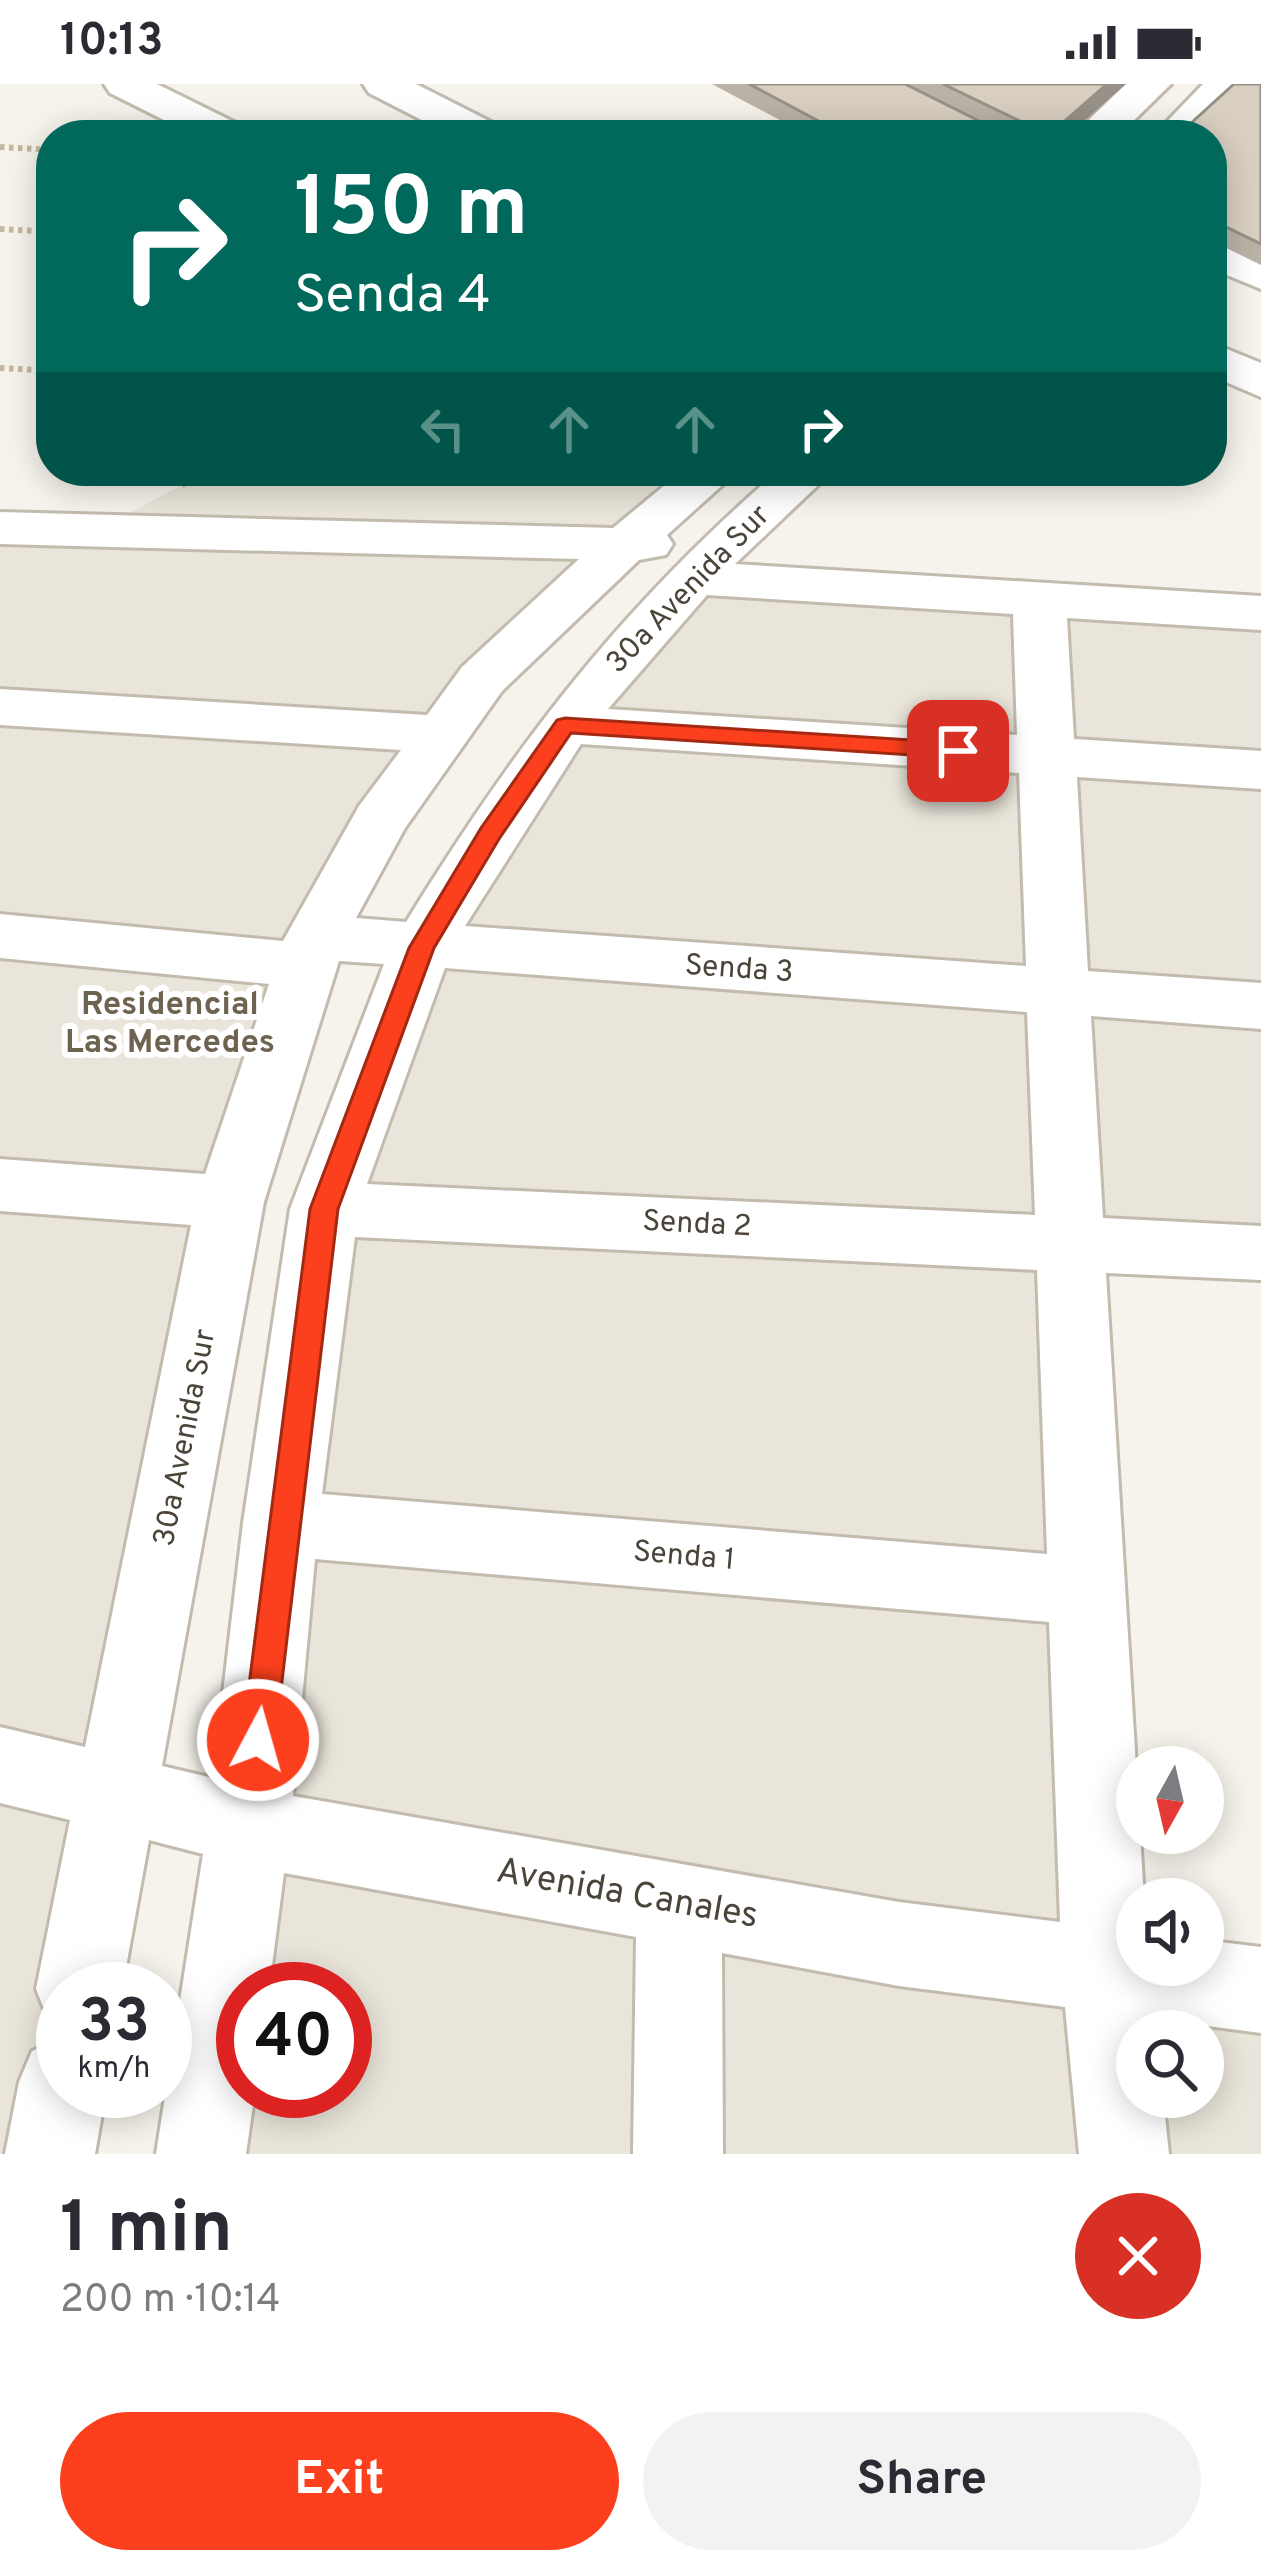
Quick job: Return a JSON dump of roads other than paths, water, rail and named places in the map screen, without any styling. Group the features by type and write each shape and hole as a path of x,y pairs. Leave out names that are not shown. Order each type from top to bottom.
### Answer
{"street":[{"path":"125,84 197,120"},
{"path":"384,84 455,120"},
{"path":"1110,120 1150,84"},
{"path":"1190,120 1227,84"},
{"path":"1227,258 1261,275"},
{"path":"1227,365 1261,382"},
{"name":"30a Avenida Sur","path":"85,1962 230,1202 310,951 380,820 482,679 625,544 695,486"},
{"name":"30a Avenida Sur","path":"202,2154 249,1827 281,1523 324,1209 422,948 490,834 565,725 625,651 708,562 792,486"},
{"path":"0,528 625,544 708,562 1039,598 1261,613"},
{"path":"1039,598 1105,1970 1124,2154"},
{"path":"0,707 440,734"},
{"path":"565,725 1261,770"},
{"name":"Senda 3","path":"0,936 310,951 422,948 1261,1006"},
{"path":"0,1185 230,1202"},
{"name":"Senda 2","path":"324,1209 1261,1253"},
{"name":"Senda 1","path":"281,1523 1087,1592"},
{"name":"Avenida Canales","path":"0,1765 249,1827 899,1944 1261,1990"},
{"path":"679,1904 679,2154"},
{"path":"50,2154 56,2118"}],"district":[{"name":"Residencial Las Mercedes","path":"170,1025"}]}
